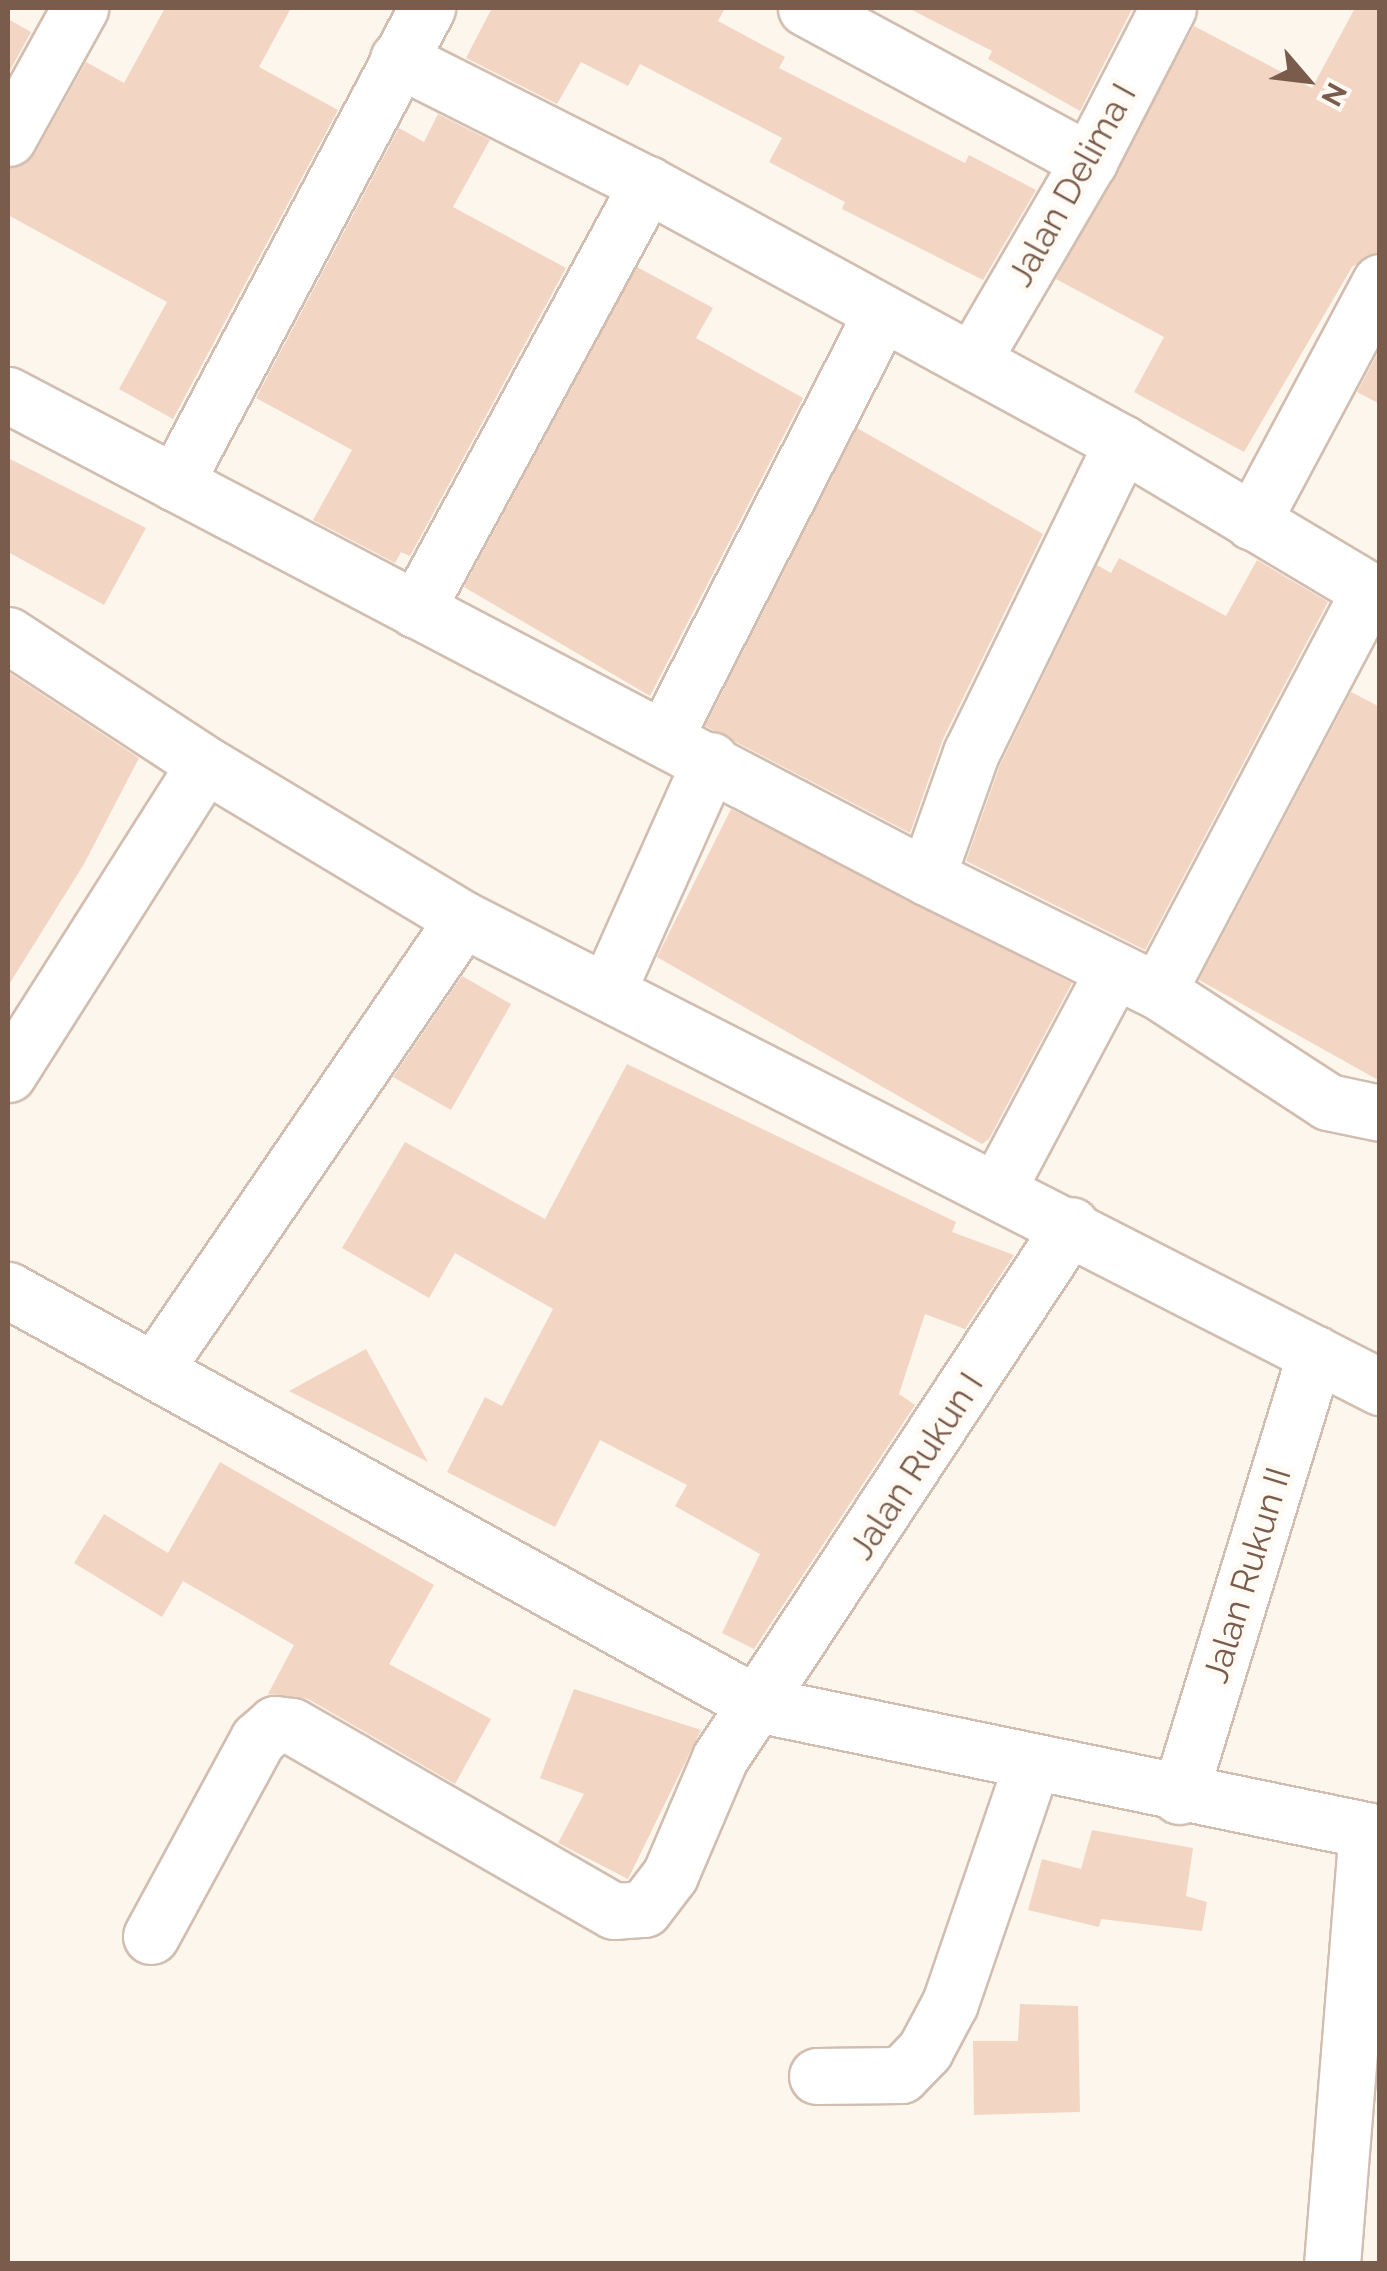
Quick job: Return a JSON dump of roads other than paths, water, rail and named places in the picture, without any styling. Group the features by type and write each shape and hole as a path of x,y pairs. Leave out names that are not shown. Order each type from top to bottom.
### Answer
{"street":[{"path":"8,138 80,8"},
{"path":"175,483 426,8"},
{"name":"Jalan Delima I","path":"972,361 1089,161 1168,8"},
{"path":"840,15 1089,161"},
{"path":"398,59 646,184 880,315 1122,443 1374,594 1136,981 998,1188"},
{"path":"416,610 646,184"},
{"path":"1252,522 1380,282"},
{"path":"608,992 687,749 880,315"},
{"path":"8,395 927,878 1136,981 1328,1102 1380,1113"},
{"path":"927,878 971,752 1122,443"},
{"path":"8,635 205,764 463,920 1071,1225 1380,1387"},
{"path":"8,1074 205,764"},
{"path":"156,1370 463,920"},
{"name":"Jalan Rukun I","path":"151,1936 258,1739 275,1724 292,1726 614,1911 632,1914 660,1895 720,1758 1071,1225"},
{"path":"8,1290 757,1704 1179,1796 1373,1831 1332,2264"},
{"name":"Jalan Rukun II","path":"1179,1796 1314,1353"},
{"path":"817,2076 900,2075 925,2050 950,2003 1032,1764"}]}
